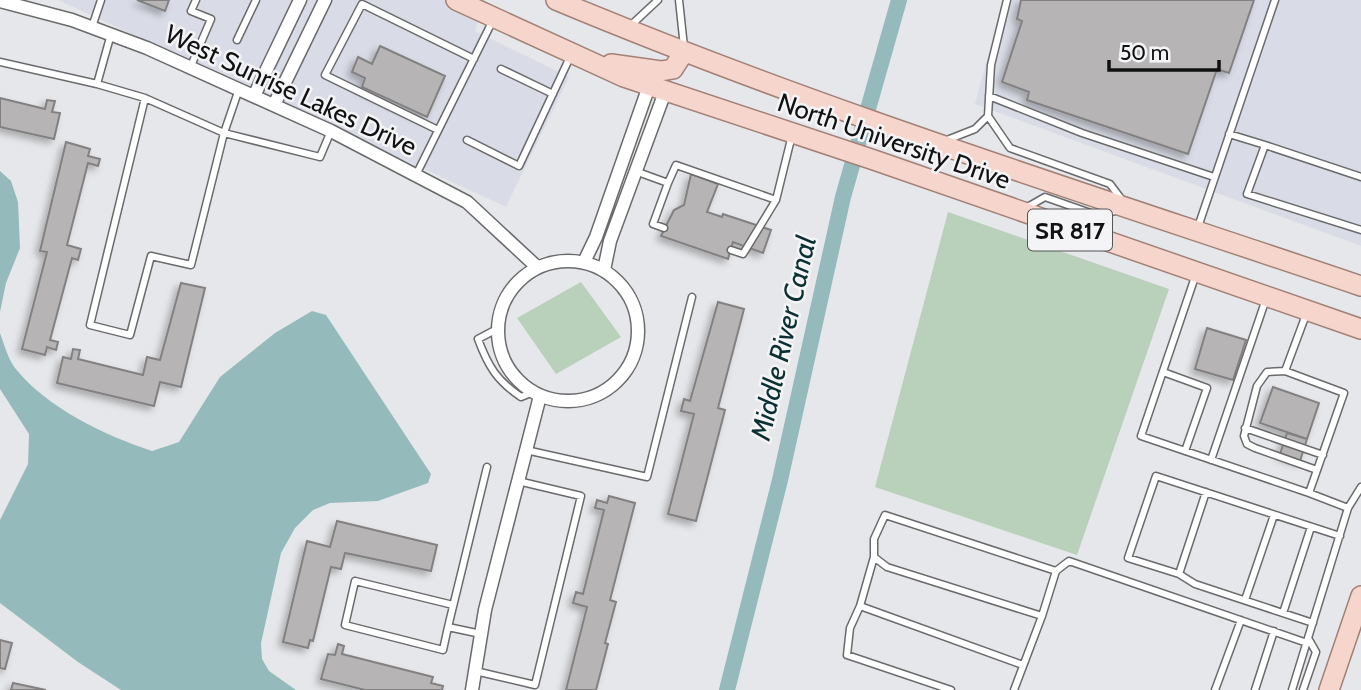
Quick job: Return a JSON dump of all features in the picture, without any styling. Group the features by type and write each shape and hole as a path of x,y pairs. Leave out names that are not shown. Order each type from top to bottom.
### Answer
{"main road":[{"name":"North University Drive","path":"456,0 579,57 657,89 874,160 1361,328"},
{"name":"North University Drive","path":"556,0 684,52 837,108 1361,286"},
{"path":"579,57 661,71 673,69 684,52"},
{"path":"1329,690 1361,596"}],"street":[{"path":"254,96 300,0"},
{"path":"274,105 324,0"},
{"name":"West Sunrise Lakes Drive","path":"0,1 111,34 191,66 331,131 467,202 537,267"},
{"path":"604,270 610,242 635,171 657,89"},
{"path":"584,262 657,89"},
{"path":"568,260 584,262 604,270 629,295 636,311 637,338 631,363 607,389 592,397 574,401 536,394 508,369 499,350 497,329 500,310 508,292 521,277 537,267 568,260"},
{"path":"472,690 481,634 536,394"}],"lane":[{"path":"92,27 100,0"},
{"path":"191,66 211,19 191,11 196,0"},
{"path":"237,40 256,0"},
{"path":"626,29 658,0"},
{"path":"679,0 684,52"},
{"path":"1007,0 990,65 988,116 1010,148 1110,184 1127,207 1099,216 1045,197 1019,212"},
{"path":"1196,231 1275,0"},
{"path":"438,130 325,75 362,4 474,60"},
{"path":"416,175 494,18"},
{"path":"97,84 111,34"},
{"path":"467,140 519,166 553,94 579,57"},
{"path":"0,62 145,98 224,133 320,157 331,131"},
{"path":"501,69 553,94"},
{"path":"145,98 90,325 130,334 150,256 191,265 224,133 240,88"},
{"path":"989,96 1082,133 1214,177"},
{"path":"936,142 954,139 975,129 988,116"},
{"path":"730,250 743,254 776,200 792,133"},
{"path":"1229,134 1361,177"},
{"path":"1265,145 1247,194 1361,230"},
{"path":"664,228 653,224 676,165 776,200"},
{"path":"635,171 668,183"},
{"path":"1196,273 1141,436 1348,508"},
{"path":"524,450 647,477 692,297"},
{"path":"1211,460 1267,297"},
{"path":"1285,371 1307,310"},
{"path":"497,329 478,339 489,368 500,383 521,397 536,394"},
{"path":"1308,494 1317,470 1344,393 1285,371 1268,372 1257,386 1245,428 1247,444 1317,470"},
{"path":"1163,372 1207,388 1185,451"},
{"path":"1245,428 1322,455"},
{"path":"453,605 355,581 345,625 443,650 487,467"},
{"path":"1313,623 1195,584 1179,574 1128,558 1156,476 1340,536"},
{"path":"475,671 535,685 581,496 517,481"},
{"path":"1292,690 1348,508 1361,487"},
{"path":"1179,574 1206,492"},
{"path":"951,690 847,655 850,628 860,606 874,557 874,539 885,515 1056,571"},
{"path":"1245,600 1274,515"},
{"path":"1283,613 1311,527"},
{"path":"874,557 887,567 1042,616"},
{"path":"1014,690 1056,571 1069,561 1308,641 1317,652 1303,690"},
{"path":"860,606 1023,665"},
{"path":"1215,690 1241,620"},
{"path":"447,627 481,634"},
{"path":"1255,690 1274,631"}],"shaded area":[{"path":"58,0 485,0 475,31 569,77 506,207"},
{"path":"1003,0 1361,0 1361,246 975,104"}],"green space":[{"path":"948,212 1169,289 1077,555 875,487"},
{"path":"581,282 621,337 556,374 517,318"}],"water":[{"path":"0,171 11,181 18,202 20,248 6,283 0,312"},
{"path":"312,311 326,315 431,474 428,483 378,501 330,503 313,510 295,528 281,553 261,643 262,659 269,671 296,690 121,690 78,662 0,603 0,520 28,464 29,434 0,389 0,333 15,368 43,396 78,419 152,451 179,442 220,377 275,333"}],"building":[{"path":"137,0 169,0 165,11"},
{"path":"1021,0 1254,0 1229,73 1217,69 1188,154 1027,100 1029,92 1002,82 1022,21 1017,19"},
{"path":"380,46 445,76 427,117 362,87 365,78 352,72 358,57 372,64"},
{"path":"0,98 45,109 47,100 55,101 52,112 60,113 54,139 0,127"},
{"path":"66,142 90,149 88,156 100,159 98,166 88,163 67,245 81,249 78,260 72,258 50,340 58,342 56,350 47,347 45,355 22,349 47,252 40,251"},
{"path":"691,174 718,184 707,212 722,217 723,214 771,230 763,253 733,242 728,259 661,236 674,210 684,205"},
{"path":"181,283 205,288 181,387 160,382 154,406 57,383 63,357 71,359 73,349 80,350 78,359 143,375 147,357 160,360"},
{"path":"718,302 744,309 718,408 725,410 696,521 668,514 694,414 681,411 684,399 690,401"},
{"path":"1207,328 1246,340 1233,380 1195,369"},
{"path":"1273,387 1319,403 1307,439 1260,423"},
{"path":"1287,433 1307,439 1300,461 1280,454"},
{"path":"609,496 635,503 610,600 616,602 605,643 608,644 596,690 566,690 587,607 573,603 576,592 583,594 604,510 595,508 597,500 607,503"},
{"path":"337,521 437,545 431,571 345,553 341,569 331,567 313,641 310,640 308,648 283,642 307,541 330,547"},
{"path":"0,640 12,643 5,669 0,668"},
{"path":"338,644 344,646 342,654 433,677 431,683 443,686 442,690 365,690 321,679 328,654 335,655"},
{"path":"13,683 46,690 11,690"}],"waterway":[{"name":"Middle River Canal","path":"727,690 780,480 843,197 899,0"}]}
